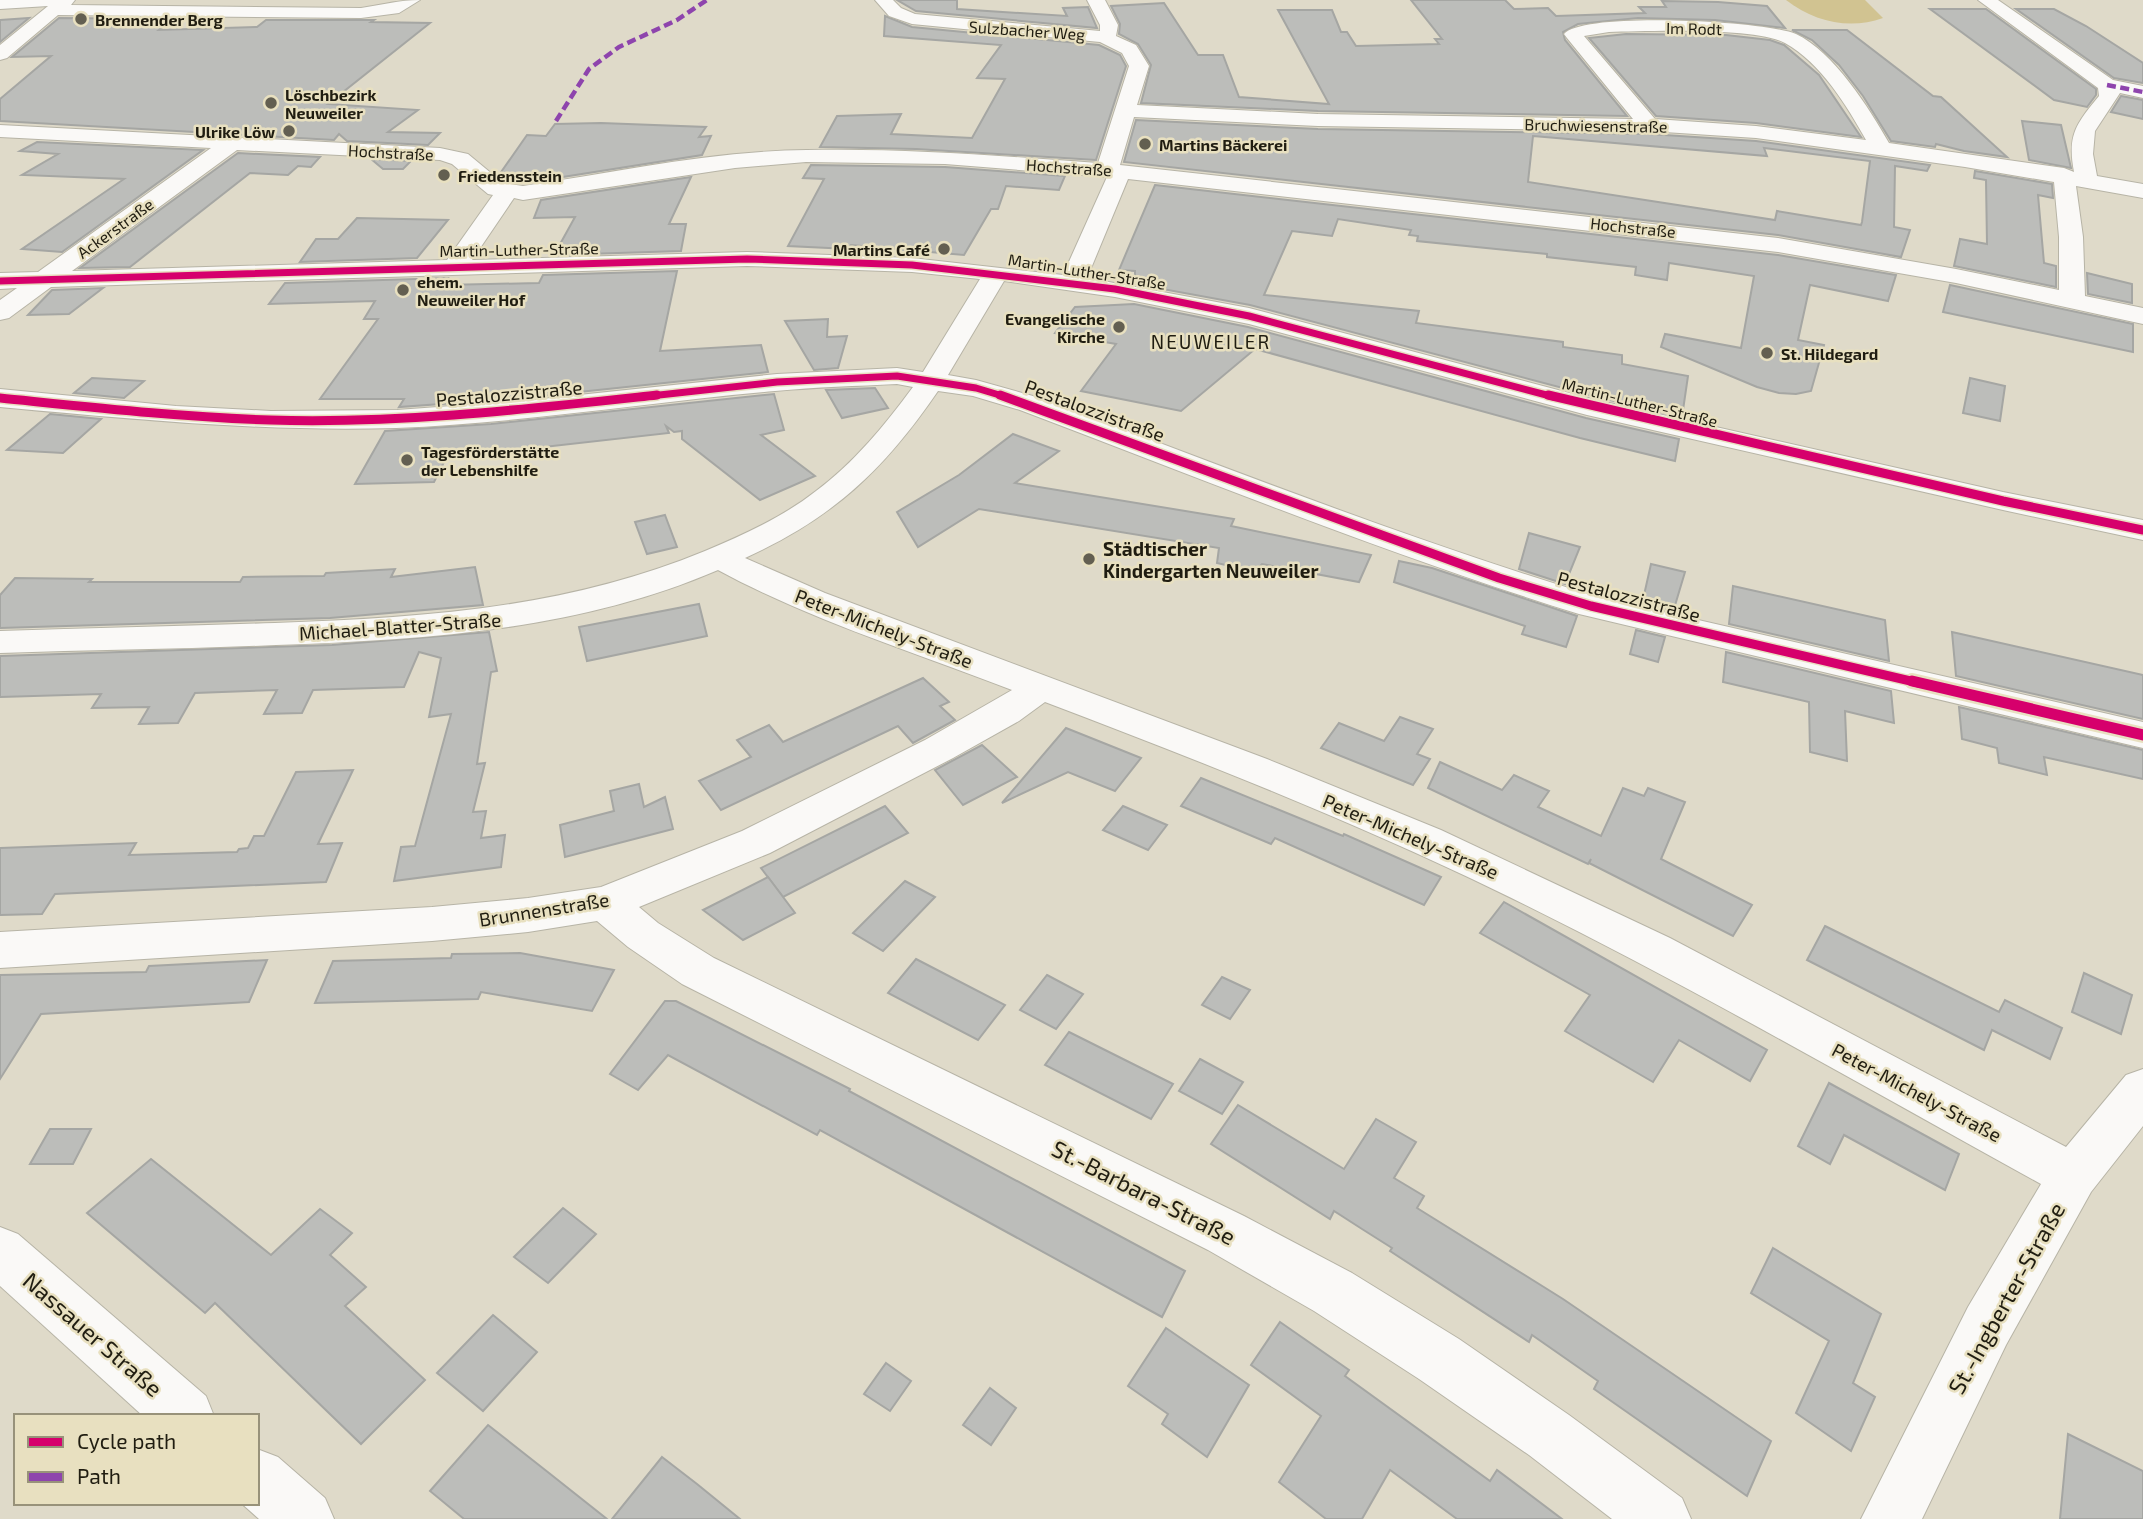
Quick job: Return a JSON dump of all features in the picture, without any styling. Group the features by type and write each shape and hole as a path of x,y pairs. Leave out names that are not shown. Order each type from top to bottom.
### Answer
{"street":[{"path":"0,4 62,3 361,13 393,9 411,0"},
{"name":"Sulzbacher Weg","path":"884,0 895,12 912,19 1104,37 1117,42 1136,57 1139,66 1125,110 1113,170 1072,283"},
{"path":"1096,0 1109,25 1109,33 1104,37"},
{"path":"1987,0 2106,85 2143,92"},
{"path":"0,54 62,3"},
{"name":"Im Rodt","path":"1649,125 1573,34 1577,30 1597,27 1715,28 1762,30 1788,37 1831,75 1853,103 1881,148"},
{"path":"2072,300 2071,237 2076,177 2084,129 2108,100 2110,93 2106,85"},
{"name":"Bruchwiesenstraße","path":"1125,110 1318,120 1649,125 1756,132 2076,177 2143,191"},
{"name":"Hochstraße","path":"0,131 230,145 440,153 460,159 496,189 507,192 548,191 735,161 806,156 945,158 1113,170 1778,245 1930,271 2143,316"},
{"name":"Ackerstraße","path":"0,312 230,145"},
{"name":"Martin-Luther-Straße","path":"455,266 507,192"},
{"name":"Martin-Luther-Straße","path":"0,281 747,259 900,264 996,273 1072,283 1249,316 1587,406 1964,493 2143,530"},
{"name":"Michael-Blatter-Straße","path":"0,642 357,632 444,626 508,618 614,597 676,577 790,523 828,497 870,459 933,380 996,273"},
{"name":"Pestalozzistraße","path":"0,398 176,415 271,420 397,419 467,416 834,378 897,376 933,380 976,388 1030,404 1412,547 1499,578 1591,606 2143,735"},
{"name":"Peter-Michely-Straße","path":"721,558 758,578 813,601 1219,755 1511,879 2073,1176"},
{"name":"Brunnenstraße","path":"0,950 432,924 528,915 605,902 756,842 939,749 1006,712 1040,688"},
{"name":"St.-Barbara-Straße","path":"605,902 643,935 698,971 1226,1233 1333,1292 1439,1359 1549,1435 1661,1519"},
{"name":"St.-Ingberter-Straße","path":"1891,1519 1987,1326 2073,1176 2143,1090"},
{"name":"Nassauer Straße","path":"0,1252 184,1414"},
{"path":"259,1480 304,1519"}],"shaded area":[{"path":"1786,0 1865,0 1883,18 1871,22 1833,22 1808,14"}],"building":[{"path":"897,0 957,0 957,9 1067,16 1063,8 1088,7 1097,28 916,11"},
{"path":"1411,0 1505,0 1514,9 1548,8 1556,16 1645,13 1639,7 1666,7 1662,1 1718,2 1767,6 1785,28 1715,20 1638,18 1578,24 1563,32 1565,40 1627,116 1318,111 1141,103 1151,65 1138,44 1119,34 1120,24 1111,6 1164,3 1198,55 1223,55 1239,97 1329,104 1278,10 1332,10 1341,32 1347,32 1356,46 1439,44 1435,39 1442,39"},
{"path":"1930,9 1986,9 2096,89 2096,95 2087,107 2054,100"},
{"path":"2016,9 2054,9 2086,26 2143,63 2143,83 2114,78"},
{"path":"885,16 912,27 1099,45 1120,55 1126,66 1096,160 916,149 820,147 837,116 901,114 891,134 972,138 1005,79 977,78 1001,45 884,36"},
{"path":"29,18 0,42 0,20"},
{"path":"59,18 173,19 159,30 257,27 266,20 430,23 328,104 418,110 388,132 440,133 428,145 347,141 339,134 334,140 0,121 0,99 51,56 12,57"},
{"path":"1792,30 1847,30 1933,96 1941,97 2007,157 1936,144 1935,147 1891,141 1863,96 1839,65 1812,40"},
{"path":"1626,34 1726,35 1770,40 1784,45 1819,75 1861,137 1756,123 1656,116 1589,38"},
{"path":"2121,96 2143,100 2143,119 2111,112"},
{"path":"1136,120 1318,129 1649,134 1756,141 1930,165 1927,171 1895,166 1894,227 1910,230 1901,257 1778,235 1124,162","holes":["1533,136 1767,156 1764,148 1870,161 1861,225 1777,211 1775,220 1528,182"]},
{"path":"2022,121 2061,125 2071,168 2029,160"},
{"path":"555,124 706,127 699,137 711,136 702,155 550,179 551,175 499,175 527,135 546,136"},
{"path":"37,142 203,150 62,252 22,249 124,179 22,175 58,154 20,151"},
{"path":"238,153 320,157 311,167 298,166 288,175 250,173 130,267 80,268"},
{"path":"371,159 411,161 403,169 383,169"},
{"path":"811,165 945,167 1065,176 1059,190 1006,186 998,209 991,209 964,255 851,245 849,249 788,246 824,179 803,178"},
{"path":"1975,171 2052,184 2053,198 2038,195 2044,263 2056,266 2056,287 1954,266 1960,239 1987,244 1986,180 1974,178"},
{"path":"691,177 669,224 686,224 681,251 554,255 575,217 534,218 541,200"},
{"path":"1155,185 1778,255 1896,275 1888,301 1810,285 1798,340 1824,345 1811,391 1796,394 1757,387 1661,347 1665,334 1741,348 1754,276 1669,263 1667,280 1635,275 1636,267 1547,257 1547,254 1417,241 1418,236 1409,235 1411,230 1338,219 1332,236 1292,231 1264,295 1419,311 1416,323 1563,342 1563,347 1622,355 1622,364 1688,376 1682,417 1250,305 1135,284 1135,271 1119,270"},
{"path":"357,218 448,220 417,258 300,262 316,239 338,239"},
{"path":"677,271 660,351 761,345 768,372 522,398 399,407 404,399 320,399 378,319 364,319 375,301 269,304 285,283 448,278 444,285 539,283 543,275"},
{"path":"2087,273 2132,284 2132,303 2088,294"},
{"path":"1950,285 2133,324 2133,352 1943,312"},
{"path":"103,288 69,314 28,315 52,290"},
{"path":"1134,304 1248,327 1586,418 1679,439 1675,461 1580,438 1255,349 1181,411 1081,391 1116,344 1055,333 1075,307"},
{"path":"828,319 827,337 847,336 838,368 814,370 785,321"},
{"path":"92,378 144,381 124,398 74,393"},
{"path":"1970,378 2005,386 2000,421 1963,413"},
{"path":"875,388 888,408 842,418 826,390"},
{"path":"774,394 784,430 761,435 815,476 760,500 682,439 682,431 674,432 666,426 669,433 446,458 434,482 355,484 385,431 491,424"},
{"path":"50,414 101,419 63,453 7,450"},
{"path":"1013,434 1059,451 1015,483 1234,519 1231,526 1371,555 1359,582 1262,564 1255,572 1217,563 1219,548 979,509 918,547 897,512 959,475"},
{"path":"665,515 677,547 647,554 635,522"},
{"path":"1529,533 1580,547 1565,584 1519,569"},
{"path":"1399,561 1432,568 1577,616 1566,647 1522,634 1525,626 1394,582"},
{"path":"1651,564 1685,572 1673,612 1642,604"},
{"path":"475,567 483,605 330,618 0,628 0,595 15,578 92,579 89,582 240,582 243,577 324,576 326,573 395,569 391,577"},
{"path":"1733,586 1885,620 1889,661 1729,624"},
{"path":"699,604 707,636 587,661 579,627"},
{"path":"1636,630 1665,637 1658,662 1630,654"},
{"path":"489,632 497,671 491,672 477,764 485,763 473,812 486,811 481,838 505,835 501,867 394,881 401,847 415,846 451,714 429,717 441,658 419,652 404,687 313,690 302,713 264,714 277,690 195,693 178,723 139,724 149,707 92,708 101,694 0,697 0,656 332,645"},
{"path":"1952,632 2143,675 2143,719 1956,676"},
{"path":"1726,652 1891,691 1894,723 1845,711 1847,761 1810,752 1809,702 1723,682"},
{"path":"923,678 949,702 940,706 955,720 913,743 898,726 721,810 699,781 751,757 737,740 769,725 783,742"},
{"path":"1959,707 2143,750 2143,779 2044,757 2047,775 1999,763 1997,748 1962,739"},
{"path":"1400,717 1433,729 1417,754 1430,759 1413,785 1321,748 1339,723 1384,741"},
{"path":"1066,728 1141,758 1115,791 1068,772 1002,803"},
{"path":"982,745 1017,777 963,805 935,770"},
{"path":"1440,762 1502,790 1514,775 1549,791 1538,807 1601,836 1623,788 1644,796 1648,788 1685,802 1661,859 1752,905 1733,936 1589,863 1591,859 1588,864 1428,788"},
{"path":"353,770 318,844 342,843 326,882 55,894 42,914 0,915 0,848 136,843 129,855 237,852 239,849 248,848 254,836 264,836 296,772"},
{"path":"1201,778 1343,836 1344,834 1441,877 1424,905 1275,838 1271,844 1181,806"},
{"path":"639,784 644,807 665,797 673,829 565,857 560,825 614,811 610,791"},
{"path":"885,806 908,833 783,897 761,868"},
{"path":"1123,806 1167,825 1148,850 1103,830"},
{"path":"768,877 795,913 743,940 703,910"},
{"path":"905,881 935,897 883,951 853,933"},
{"path":"1504,902 1767,1050 1750,1081 1679,1040 1653,1082 1565,1031 1590,995 1480,933"},
{"path":"1825,926 1999,1012 2005,1000 2062,1028 2050,1059 1992,1030 1984,1050 1807,960"},
{"path":"520,953 614,970 592,1011 481,992 478,999 315,1003 333,961"},
{"path":"916,959 1005,1005 978,1040 888,993"},
{"path":"267,960 249,1002 41,1014 0,1079 0,975 146,972 149,966"},
{"path":"2084,973 2132,995 2121,1034 2072,1012"},
{"path":"1047,975 1083,994 1056,1029 1020,1010"},
{"path":"1222,977 1250,990 1230,1019 1202,1005"},
{"path":"665,1001 676,1001 850,1089 849,1091 1185,1271 1162,1317 820,1130 817,1135 668,1055 638,1090 610,1074"},
{"path":"1069,1032 1173,1084 1151,1119 1045,1065"},
{"path":"1200,1059 1243,1082 1222,1114 1179,1091"},
{"path":"1829,1083 1959,1154 1945,1190 1844,1135 1830,1164 1798,1146"},
{"path":"1238,1105 1344,1169 1376,1119 1416,1142 1394,1178 1424,1196 1417,1208 1563,1299 1771,1441 1747,1496 1594,1389 1598,1381 1532,1335 1529,1342 1334,1211 1330,1219 1211,1144"},
{"path":"50,1129 91,1129 73,1164 30,1164"},
{"path":"151,1159 271,1255 320,1209 352,1233 330,1255 366,1287 345,1306 425,1380 361,1444 215,1303 205,1313 87,1213"},
{"path":"563,1208 596,1234 548,1283 514,1257"},
{"path":"1773,1248 1881,1314 1853,1383 1875,1397 1851,1451 1796,1413 1829,1341 1751,1293"},
{"path":"493,1315 537,1352 483,1411 437,1373"},
{"path":"1280,1322 1349,1370 1345,1376 1490,1481 1497,1470 1562,1519 1457,1519 1390,1470 1362,1519 1326,1519 1279,1482 1321,1416 1251,1365"},
{"path":"1166,1328 1249,1385 1207,1457 1162,1424 1168,1414 1128,1386"},
{"path":"886,1363 911,1381 890,1411 864,1394"},
{"path":"990,1388 1016,1408 991,1445 963,1425"},
{"path":"488,1425 607,1519 464,1519 430,1491"},
{"path":"2068,1434 2143,1471 2143,1519 2060,1519"},
{"path":"662,1457 697,1484 740,1519 612,1519"}],"marked path":[{"path":"556,121 589,69 619,47 677,20 707,0"},
{"path":"2107,85 2143,92"}],"cycle path":[{"path":"0,281 747,259 912,265 996,273 1115,289 1249,316 1587,406 2003,501 2143,530"},
{"path":"0,398 176,415 271,420 397,419 522,410 777,382 897,376 976,388 1030,404 1499,578 1591,606 2143,735"}],"place":[{"name":"Brennender Berg","path":"81,19"},
{"name":"Löschbezirk Neuweiler","path":"271,103"},
{"name":"Ulrike Löw","path":"289,131"},
{"name":"Martins Bäckerei","path":"1145,144"},
{"name":"Friedensstein","path":"444,175"},
{"name":"Martins Café","path":"944,249"},
{"name":"ehem. Neuweiler Hof","path":"403,290"},
{"name":"Evangelische Kirche","path":"1119,327"},
{"name":"St. Hildegard","path":"1767,353"},
{"name":"Tagesförderstätte der Lebenshilfe","path":"407,460"},
{"name":"Städtischer Kindergarten Neuweiler","path":"1089,559"}],"district":[{"name":"NEUWEILER","path":"1211,341"}]}
